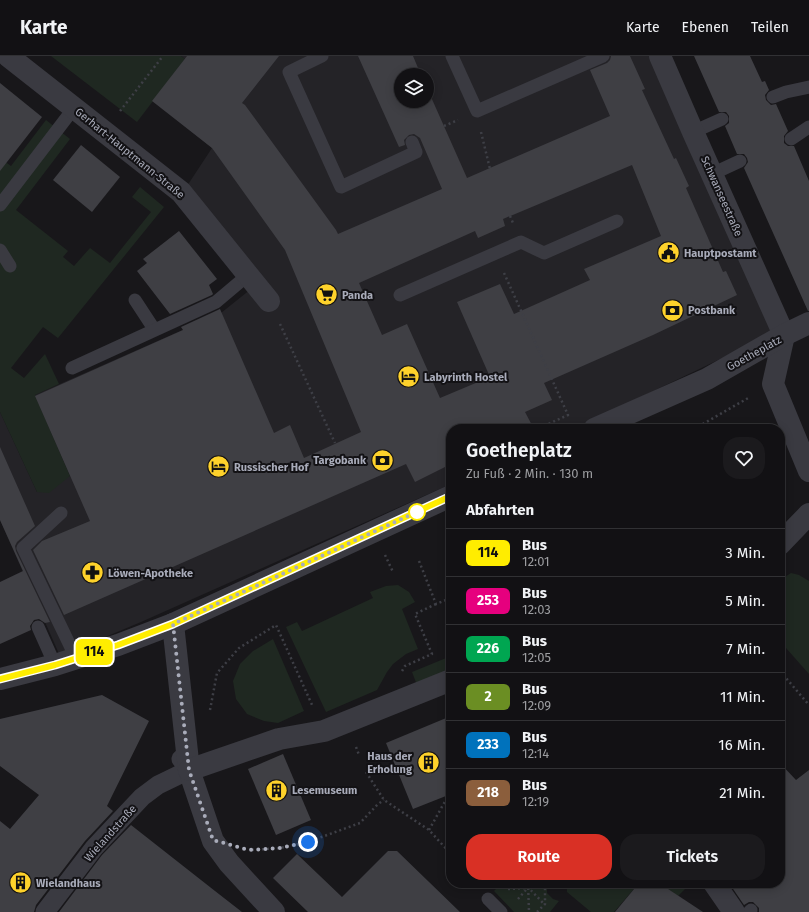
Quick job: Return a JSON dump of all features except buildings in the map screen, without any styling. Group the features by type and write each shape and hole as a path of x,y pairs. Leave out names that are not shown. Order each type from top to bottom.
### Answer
{"street":[{"name":"Gerhart-Hauptmann-Straße","path":"8,56 181,192 269,301"},
{"name":"Schwanseestraße","path":"660,56 784,335"},
{"path":"784,335 809,323"},
{"name":"Goetheplatz","path":"773,384 784,335"},
{"name":"Goetheplatz","path":"605,424 707,379 784,335"},
{"path":"773,384 809,471"},
{"path":"0,679 55,665 118,645 173,624 446,498"},
{"path":"785,539 809,514"},
{"path":"173,624 184,764 213,840 229,864 274,912"},
{"path":"184,764 280,739 324,731 446,682"},
{"name":"Wielandstraße","path":"46,912 94,848 142,797 184,764"},
{"path":"720,888 745,911"}],"lane":[{"path":"322,56 289,72 341,187 416,152 412,142"},
{"path":"452,56 477,111 602,56"},
{"path":"773,97 786,92 809,87"},
{"path":"0,205 74,108"},
{"path":"693,132 722,119"},
{"path":"791,139 809,127"},
{"path":"712,174 740,161"},
{"path":"400,296 521,242 544,253 617,220"},
{"path":"0,250 10,266"},
{"path":"72,368 154,329 216,302 248,275"},
{"path":"135,300 154,329"},
{"path":"61,513 23,548 76,658"},
{"path":"38,627 55,665"},
{"path":"488,899 501,912"}],"path":[{"path":"104,131 163,56"},
{"path":"477,111 490,168"},
{"path":"495,253 532,339 568,415 548,424"},
{"path":"269,301 335,444"},
{"path":"703,424 773,384"},
{"path":"384,553 393,572"},
{"path":"419,561 436,604"},
{"path":"396,703 396,682 405,666 432,654 415,614 446,600"},
{"path":"210,713 217,673 239,648 276,625 316,713"},
{"path":"785,677 809,705"},
{"path":"366,772 384,800 429,830 446,849"},
{"path":"213,840 249,850 280,848 308,842 360,823 378,804 384,800"},
{"path":"429,830 446,800"},
{"path":"514,904 528,888"},
{"path":"528,888 529,912"},
{"path":"501,890 528,888 545,904"},
{"path":"537,912 545,904 544,888"}],"shaded area":[{"path":"51,56 181,56 185,59 137,122"},
{"path":"181,56 661,56 785,328 584,424 446,424 446,486 141,622 60,656 0,520 0,412 37,492 70,476 35,395 221,313 261,281 187,186 212,148 177,120 185,59"},
{"path":"46,120 70,139 16,210 68,251 63,257 74,266 90,248 110,263 151,212 132,197 140,187 164,207 58,338 43,327 11,368 24,378 45,354 59,384 35,395 70,476 49,493 37,492 0,412 0,167 4,161 11,166"},
{"path":"791,573 799,575 809,581 809,674 786,648 785,644 785,577"},
{"path":"398,585 409,592 415,602 402,609 418,649 406,654 393,664 377,690 326,712 286,627 297,622 302,631 373,598 370,592 386,586"},
{"path":"273,639 304,711 278,723 264,721 247,714 236,699 233,681 240,664 253,651"},
{"path":"446,658 446,674 417,685 412,672"},
{"path":"497,888 547,888 547,893 553,899 559,901 550,912 514,912 494,891"},
{"path":"567,888 635,888 614,912 591,912 567,892"},
{"path":"666,888 686,888 678,896"}],"bus line":[{"name":"114","path":"0,679 55,665 118,645 173,624 446,498"}],"place":[{"name":"Hauptpostamt","path":"668,253"},
{"name":"Panda","path":"327,295"},
{"name":"Postbank","path":"672,310"},
{"name":"Labyrinth Hostel","path":"409,377"},
{"name":"Targobank","path":"382,460"},
{"name":"Russischer Hof","path":"218,467"},
{"name":"Löwen-Apotheke","path":"92,573"},
{"name":"Haus der Erholung","path":"428,762"},
{"name":"Lesemuseum","path":"277,790"},
{"name":"Wielandhaus","path":"20,883"}],"route":[{"path":"308,842 280,848 249,850 213,840 189,770 173,624 417,512"}]}
